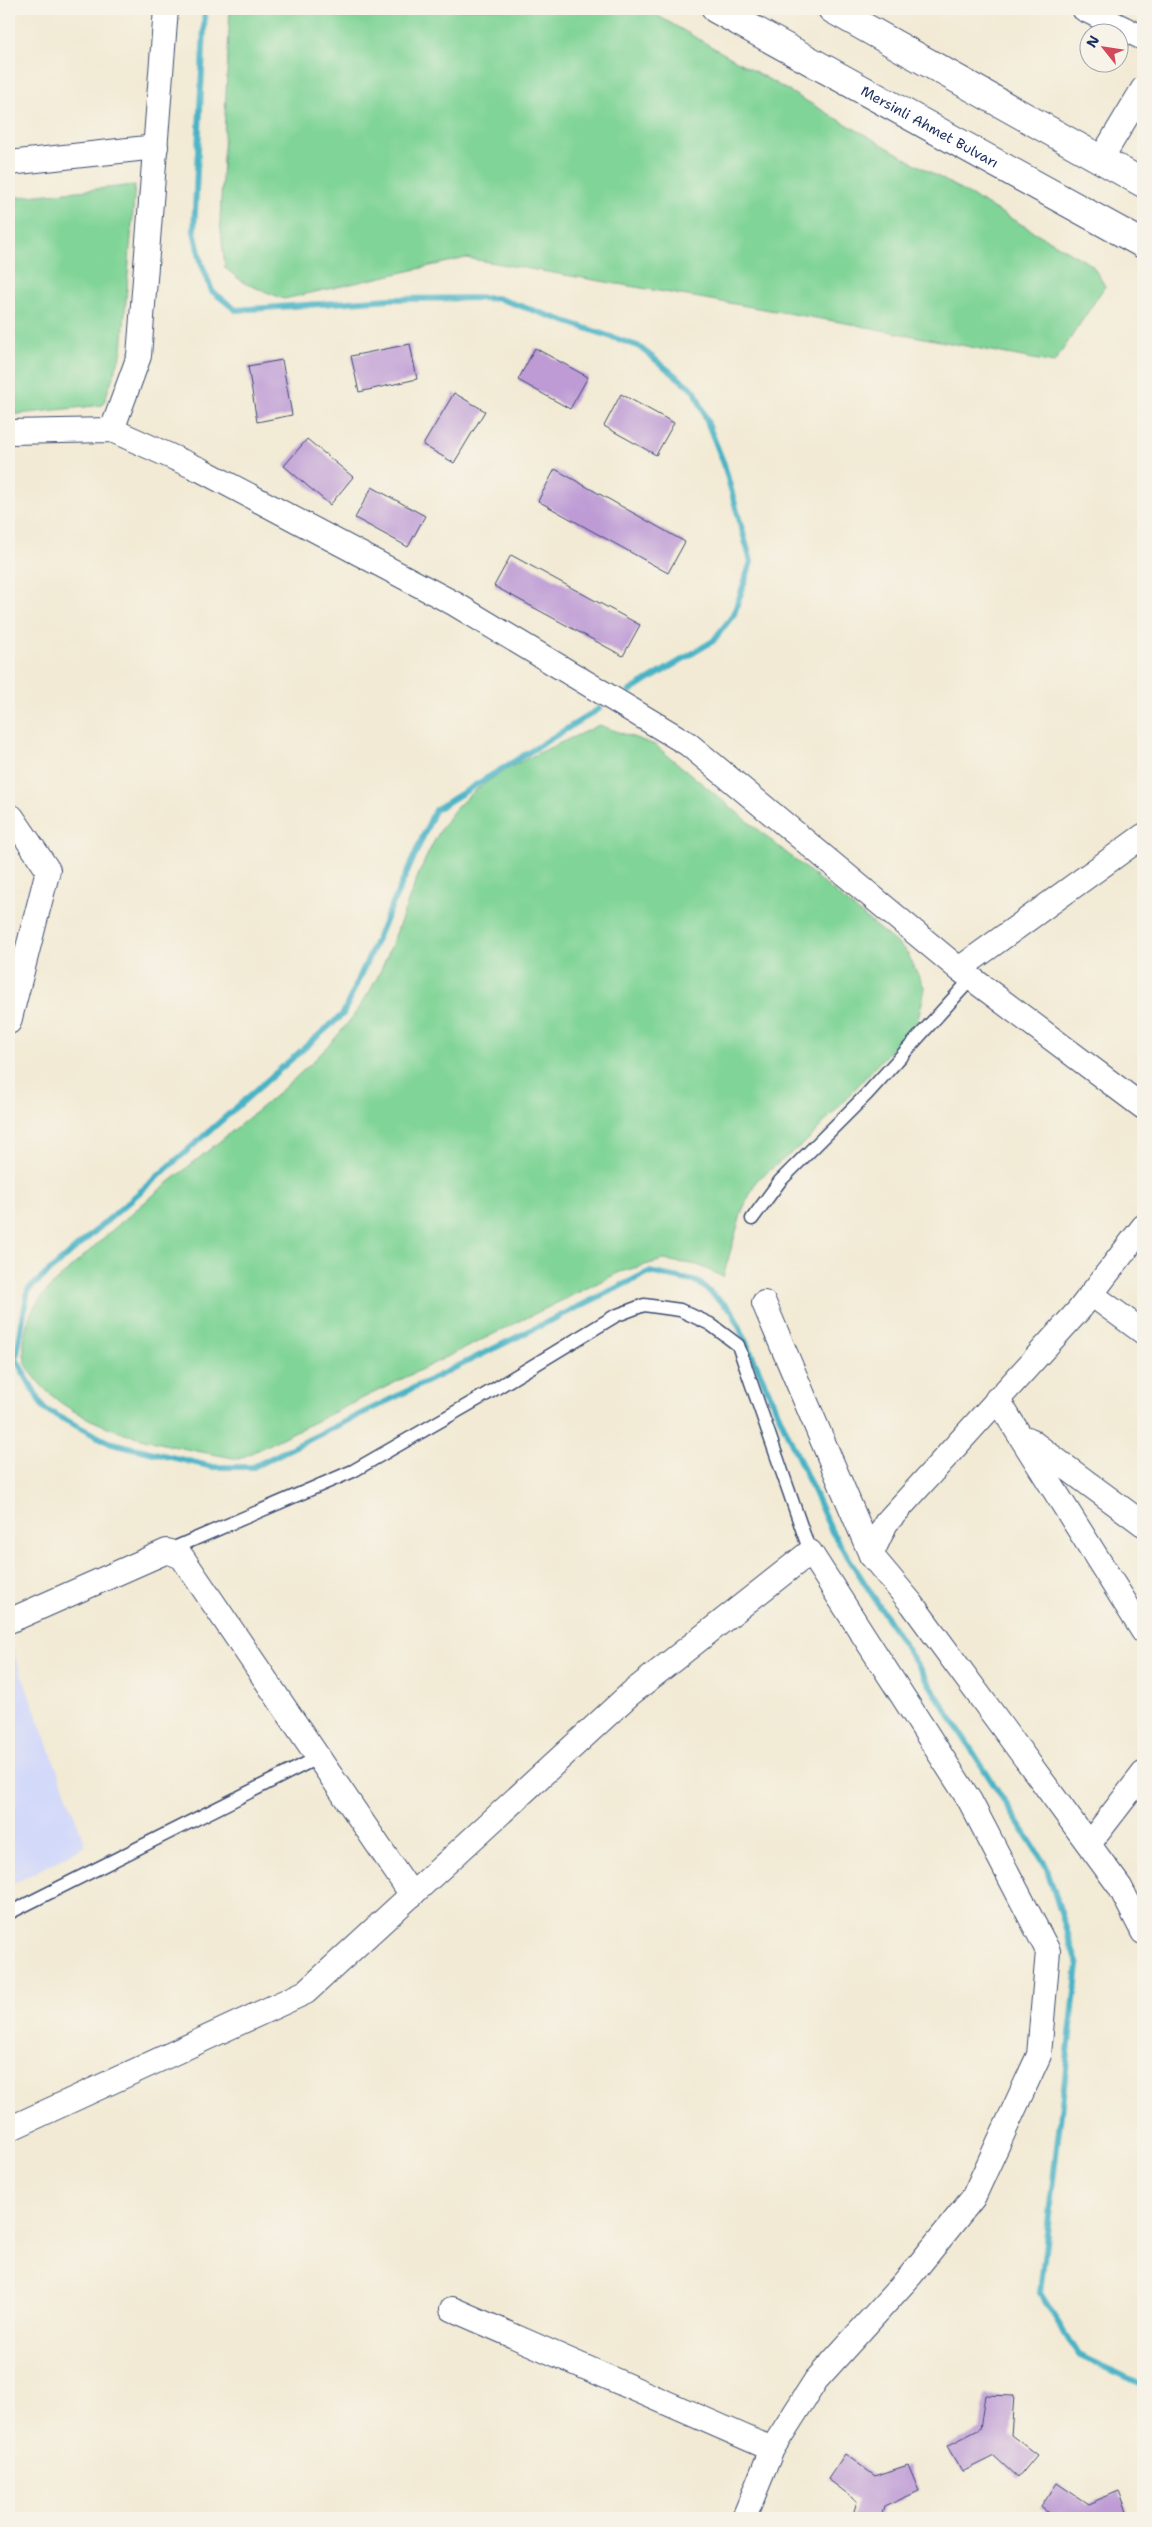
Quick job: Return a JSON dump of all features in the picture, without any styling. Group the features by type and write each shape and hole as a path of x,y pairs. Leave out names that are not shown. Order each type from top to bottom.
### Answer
{"main road":[{"name":"Mersinli Ahmet Bulvarı","path":"716,9 1143,244"},
{"path":"832,9 1143,183"}],"street":[{"path":"112,430 139,356 166,9"},
{"path":"1084,9 1143,38"},
{"path":"1101,159 1143,89"},
{"path":"9,163 156,147"},
{"path":"9,432 112,430 201,470 455,604 688,744 965,974 1143,1107"},
{"path":"9,816 12,817 48,870 9,1022"},
{"path":"965,974 1143,836"},
{"path":"871,1555 886,1523 1091,1294 1143,1228"},
{"path":"1091,1294 1143,1332"},
{"path":"764,1303 871,1555 918,1612 1089,1844 1120,1887 1143,1932"},
{"path":"997,1400 1143,1631"},
{"path":"1017,1431 1143,1524"},
{"path":"9,1621 167,1551 182,1556 412,1896"},
{"path":"9,2129 306,1992 630,1694 810,1552 970,1801 1048,1951 1039,2055 973,2198 910,2276 816,2380 772,2450 744,2518"},
{"path":"1089,1844 1143,1774"},
{"path":"452,2309 772,2450"}],"lane":[{"path":"752,1219 780,1180 867,1094 965,974"},
{"path":"167,1551 353,1471 480,1398 615,1316 644,1305 680,1310 710,1324 738,1345 810,1552"},
{"path":"9,1913 319,1757"}],"shaded area":[{"path":"12,1649 86,1846 9,1886 9,1650"}],"green space":[{"path":"230,9 646,9 1092,265 1105,286 1054,363 851,324 466,258 284,299 244,283 225,268 220,222"},
{"path":"135,185 122,351 103,405 9,415 9,198"},
{"path":"599,725 655,745 906,951 925,989 918,1020 809,1139 756,1181 742,1211 723,1277 698,1265 663,1260 620,1272 239,1459 186,1449 127,1434 73,1410 50,1394 29,1370 24,1355 24,1342 28,1322 32,1311 43,1295 137,1209 292,1081 340,1033 351,1020 378,976 437,835 450,815 465,799 512,766"}],"building":[{"path":"410,344 417,379 359,392 351,356"},
{"path":"535,348 588,377 570,409 518,380"},
{"path":"282,360 292,415 257,422 248,366"},
{"path":"454,393 485,411 454,463 423,445"},
{"path":"621,394 674,423 656,455 604,426"},
{"path":"307,439 353,477 330,505 284,466"},
{"path":"555,469 685,542 668,573 538,501"},
{"path":"372,487 425,516 408,547 355,518"},
{"path":"511,555 640,625 623,656 494,586"},
{"path":"985,2395 1014,2396 1011,2435 1037,2455 1018,2478 994,2456 962,2472 947,2446 980,2429"},
{"path":"845,2454 875,2476 908,2465 919,2491 884,2507 881,2518 852,2518 857,2501 828,2479"},
{"path":"1057,2483 1088,2504 1119,2491 1130,2518 1054,2518 1041,2507"}],"waterway":[{"path":"205,9 194,231 201,262 212,291 236,310 390,299 497,298 638,346 695,391 724,464 751,562 734,614 713,641 630,691"},
{"path":"599,709 435,810 343,1014 28,1290 16,1359 44,1409 108,1442 213,1467 253,1467 649,1272 698,1282 732,1311 832,1532 1046,1866 1078,1966 1040,2293 1078,2355 1143,2385"}]}
